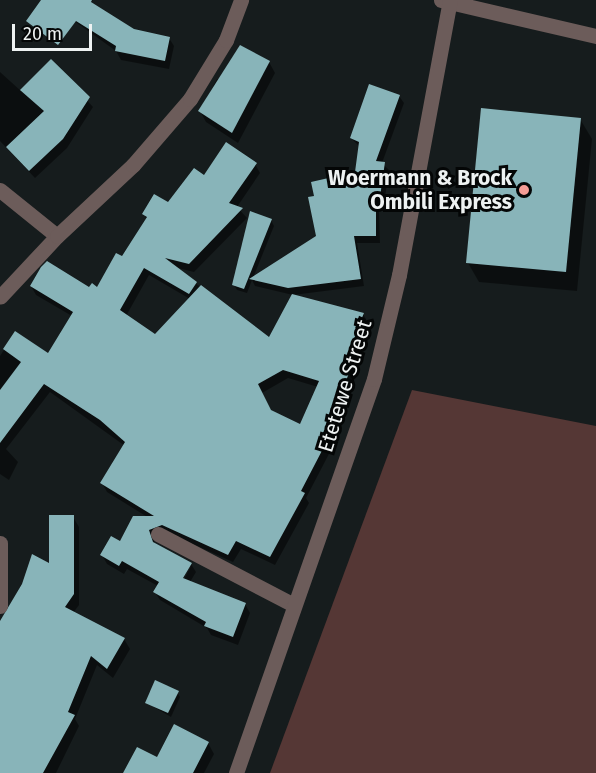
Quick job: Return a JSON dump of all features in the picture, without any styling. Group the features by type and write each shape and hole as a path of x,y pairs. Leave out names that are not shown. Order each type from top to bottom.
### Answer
{"street":[{"path":"0,297 57,236 133,165 190,99 226,40 241,0"},
{"path":"447,1 596,36"},
{"name":"Etetewe Street","path":"236,773 374,379 399,274 447,1"},
{"path":"0,190 57,236"},
{"path":"158,534 294,605"},
{"path":"0,543 0,606"}],"shaded area":[{"path":"412,390 596,426 596,773 270,773"}],"building":[{"path":"41,0 92,0 91,2 134,29 170,37 165,61 115,51 116,46 76,21 58,45 26,21"},
{"path":"240,45 270,61 232,133 198,111"},
{"path":"51,59 90,97 63,139 29,171 6,147 44,111 20,90"},
{"path":"369,84 400,95 376,161 385,162 379,204 376,204 376,236 354,236 361,279 288,288 249,279 316,236 308,197 314,196 311,182 355,172 359,142 350,138"},
{"name":"Woermann & Brock Ombili Express","path":"481,108 581,118 566,272 466,263"},
{"path":"226,142 257,163 229,203 243,208 189,264 165,258 197,282 189,294 144,268 120,310 155,334 201,285 269,337 292,294 364,313 356,332 353,363 323,439 327,441 301,491 305,493 270,557 236,541 228,555 162,525 149,530 153,542 192,563 183,578 246,603 233,637 204,626 206,622 153,592 159,582 122,561 119,566 100,555 111,536 120,541 133,516 154,516 100,483 125,442 100,420 44,384 0,443 0,390 21,362 3,349 15,331 48,353 73,312 30,286 41,267 47,261 89,287 92,283 97,287 116,253 122,256 147,217 142,214 154,194 168,202 194,168 204,175","holes":["283,370 319,381 300,424 271,410 258,384"]},
{"path":"250,211 272,219 244,289 232,285"},
{"path":"49,515 74,515 74,594 65,607 125,638 107,669 91,656 68,712 75,715 43,773 0,773 0,621 22,584 32,554 49,563"},
{"path":"155,680 179,691 168,713 145,703"},
{"path":"174,724 209,742 193,773 123,773 137,747 157,757"}],"place":[{"name":"Woermann & Brock Ombili Express","path":"524,190"}]}
